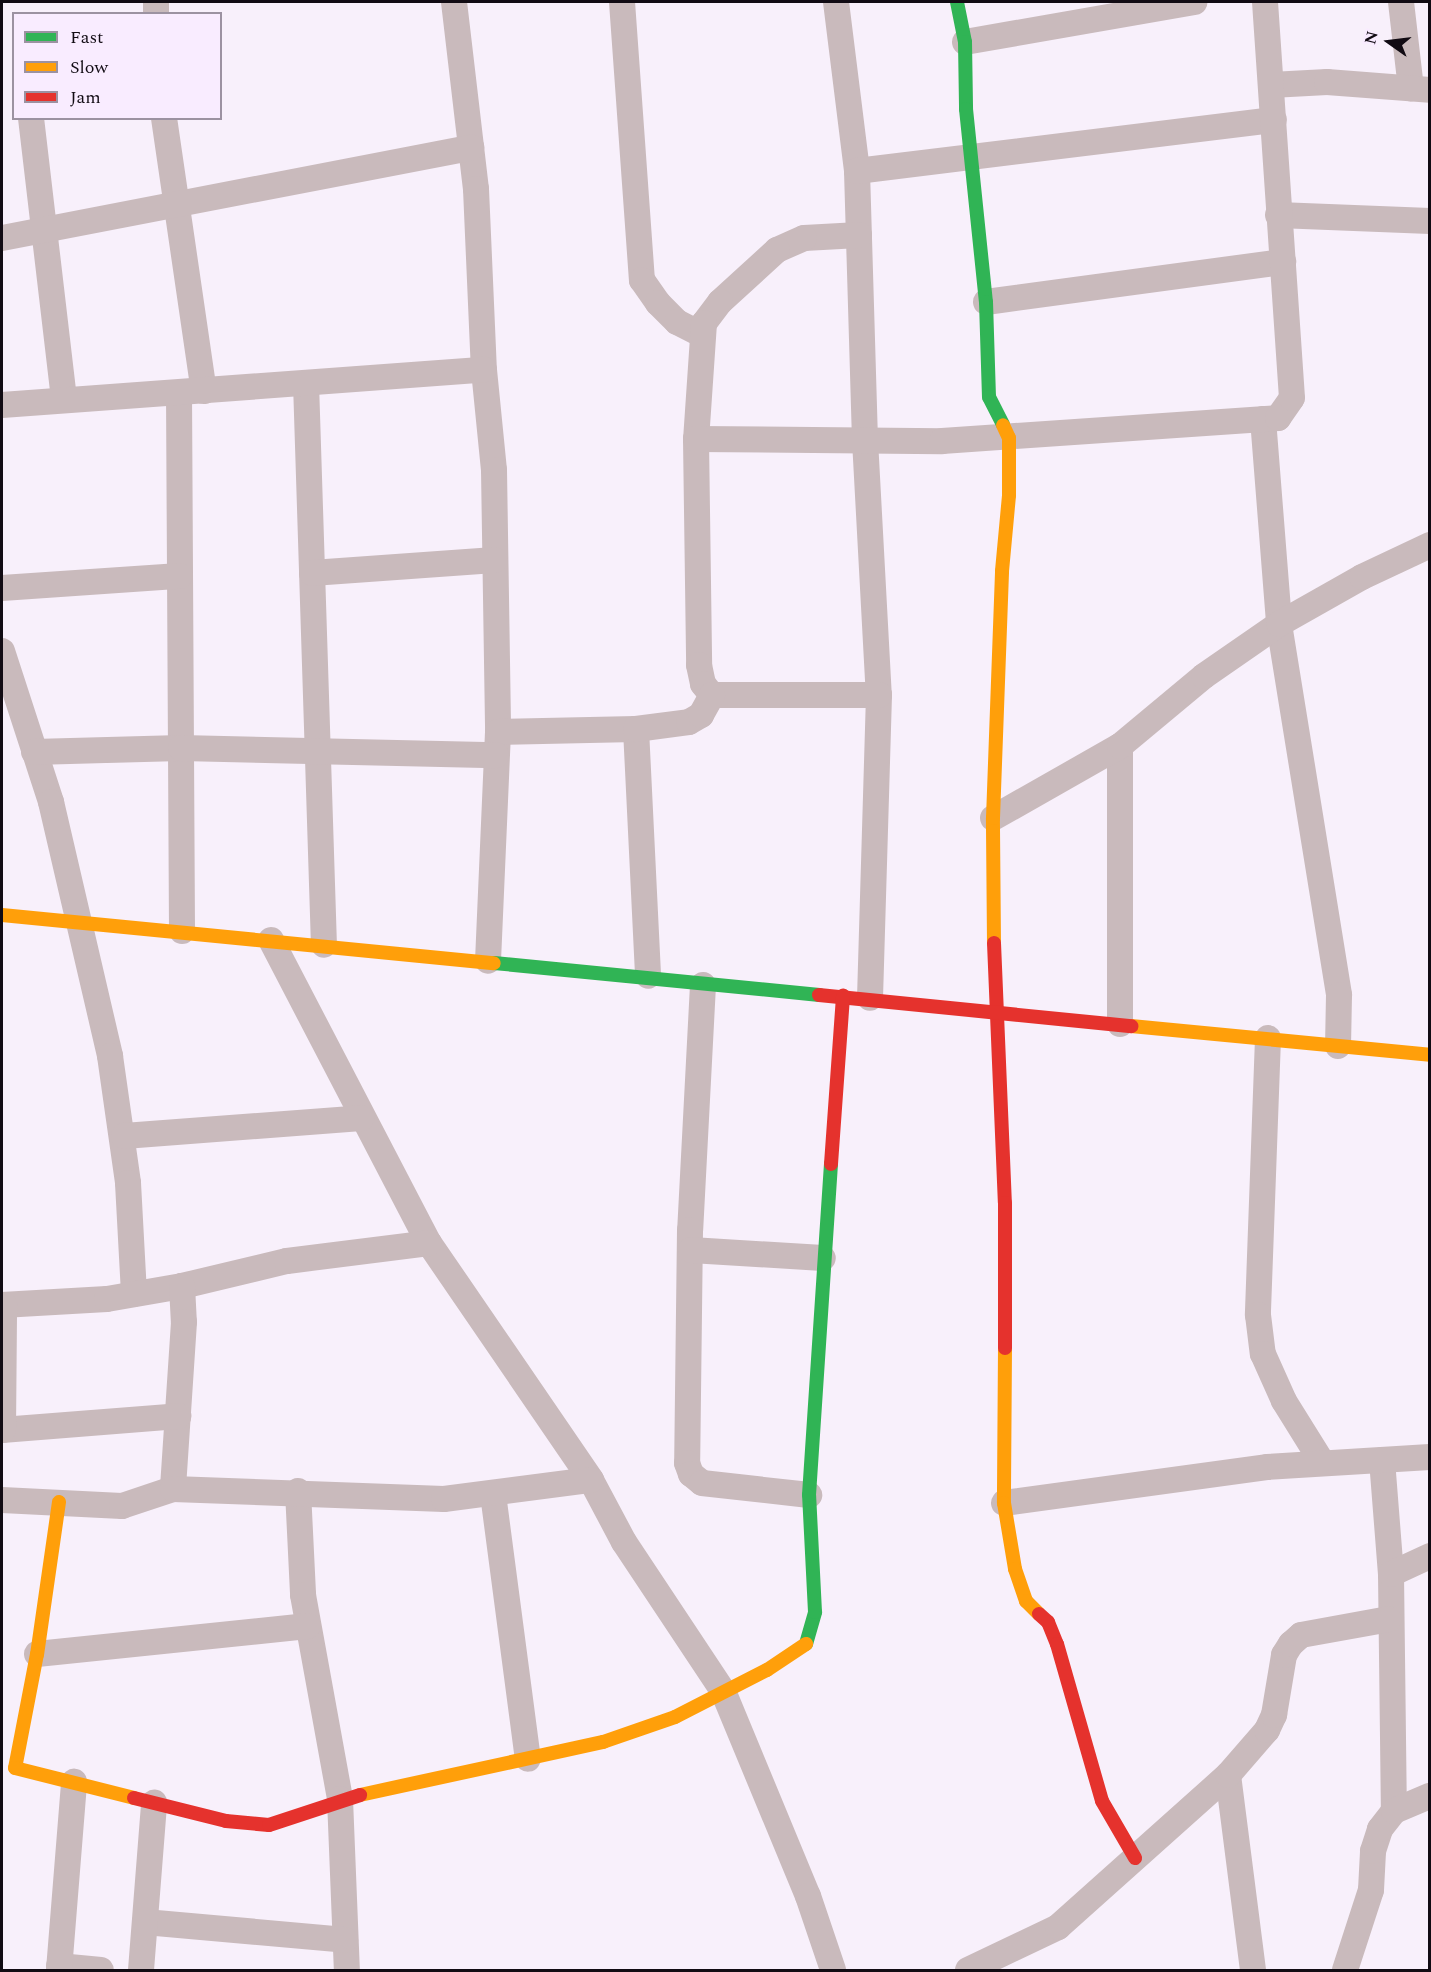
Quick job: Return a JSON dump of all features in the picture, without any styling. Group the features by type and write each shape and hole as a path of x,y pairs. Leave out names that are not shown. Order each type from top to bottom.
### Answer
{"street":[{"path":"454,2 471,148 484,370 494,470 497,744 488,961"},
{"path":"622,2 642,280 658,303 677,322 701,334"},
{"path":"836,2 857,171 865,440 879,695 870,998"},
{"path":"957,2 965,42 971,159 986,302 989,397 1009,438 1009,495 1002,571 993,818 995,1012 1005,1203 1004,1503 1015,1569 1026,1601 1048,1622 1058,1644 1102,1801 1135,1858"},
{"path":"965,42 1195,2"},
{"path":"696,439 1009,438 1278,418 1292,398 1265,2"},
{"path":"1271,86 1302,81 1420,89 1401,2"},
{"path":"32,120 64,400"},
{"path":"164,120 176,206 192,392 180,576 182,932"},
{"path":"857,171 971,159 1274,120"},
{"path":"2,238 471,148"},
{"path":"1278,215 1430,221"},
{"path":"712,695 703,684 699,665 696,439 701,334 704,323 720,302 777,250 804,238 859,235"},
{"path":"986,302 1283,262"},
{"path":"2,405 484,370"},
{"path":"306,383 324,945"},
{"path":"1263,419 1279,624 1339,994 1338,1046"},
{"path":"993,818 1120,746 1204,676 1279,624 1362,576 1430,545"},
{"path":"312,573 495,560"},
{"path":"2,588 180,576"},
{"path":"2,651 51,802 110,1056 124,1136 134,1294"},
{"path":"712,695 879,695"},
{"path":"34,752 181,748 318,752 497,744 689,722 701,715 712,695"},
{"path":"636,729 648,976"},
{"path":"1120,746 1120,1024"},
{"path":"2,915 648,976 703,985 843,995 1430,1055"},
{"path":"271,940 361,1118 429,1243 591,1480 624,1542 723,1691 808,1896 833,1971"},
{"path":"703,985 691,1250 687,1463 691,1474 702,1483 809,1495"},
{"path":"59,1502 37,1654 8,1767 226,1821 269,1825 340,1799 603,1742 675,1717 767,1670 806,1644 813,1631 809,1495 823,1258 843,995"},
{"path":"1268,1038 1258,1316 1263,1354 1284,1401 1322,1462"},
{"path":"124,1136 361,1118"},
{"path":"178,1416 2,1430 3,1305 134,1294 182,1286 287,1261 429,1243"},
{"path":"691,1250 823,1258"},
{"path":"173,1489 184,1322 182,1286"},
{"path":"1004,1503 1322,1462 1430,1457"},
{"path":"1345,1971 1371,1890 1376,1840 1394,1811 1389,1619 1391,1574 1382,1460"},
{"path":"2,1500 122,1506 173,1489 298,1491 414,1499 493,1494 591,1480"},
{"path":"298,1491 298,1543 308,1626 340,1799 347,1971"},
{"path":"493,1494 528,1759"},
{"path":"1391,1574 1430,1556"},
{"path":"968,1971 1058,1927 1228,1775 1268,1730 1274,1715 1284,1655 1301,1635 1389,1619"},
{"path":"37,1654 308,1626"},
{"path":"1228,1775 1253,1971"},
{"path":"74,1782 59,1968 101,1971"},
{"path":"1394,1811 1430,1796"},
{"path":"141,1971 154,1803"},
{"path":"145,1922 345,1940"}],"traffic: fast":[{"path":"957,2 965,42 966,109 986,302 989,397 1003,425"},
{"path":"494,963 819,995"},
{"path":"806,1644 815,1612 809,1495 831,1164"}],"traffic: slow":[{"path":"994,943 993,818 1002,571 1009,495 1009,438 1003,425"},
{"path":"2,915 494,963"},
{"path":"1131,1026 1430,1055"},
{"path":"1005,1348 1004,1503 1015,1569 1026,1601 1039,1614"},
{"path":"59,1502 37,1654 15,1768 134,1798"},
{"path":"360,1795 603,1742 675,1717 767,1670 806,1644"}],"traffic: jam":[{"path":"994,943 1005,1203 1005,1348"},
{"path":"819,995 1131,1026"},
{"path":"831,1164 843,995"},
{"path":"1039,1614 1048,1622 1057,1644 1102,1801 1135,1858"},
{"path":"134,1798 226,1821 269,1825 360,1795"}]}
